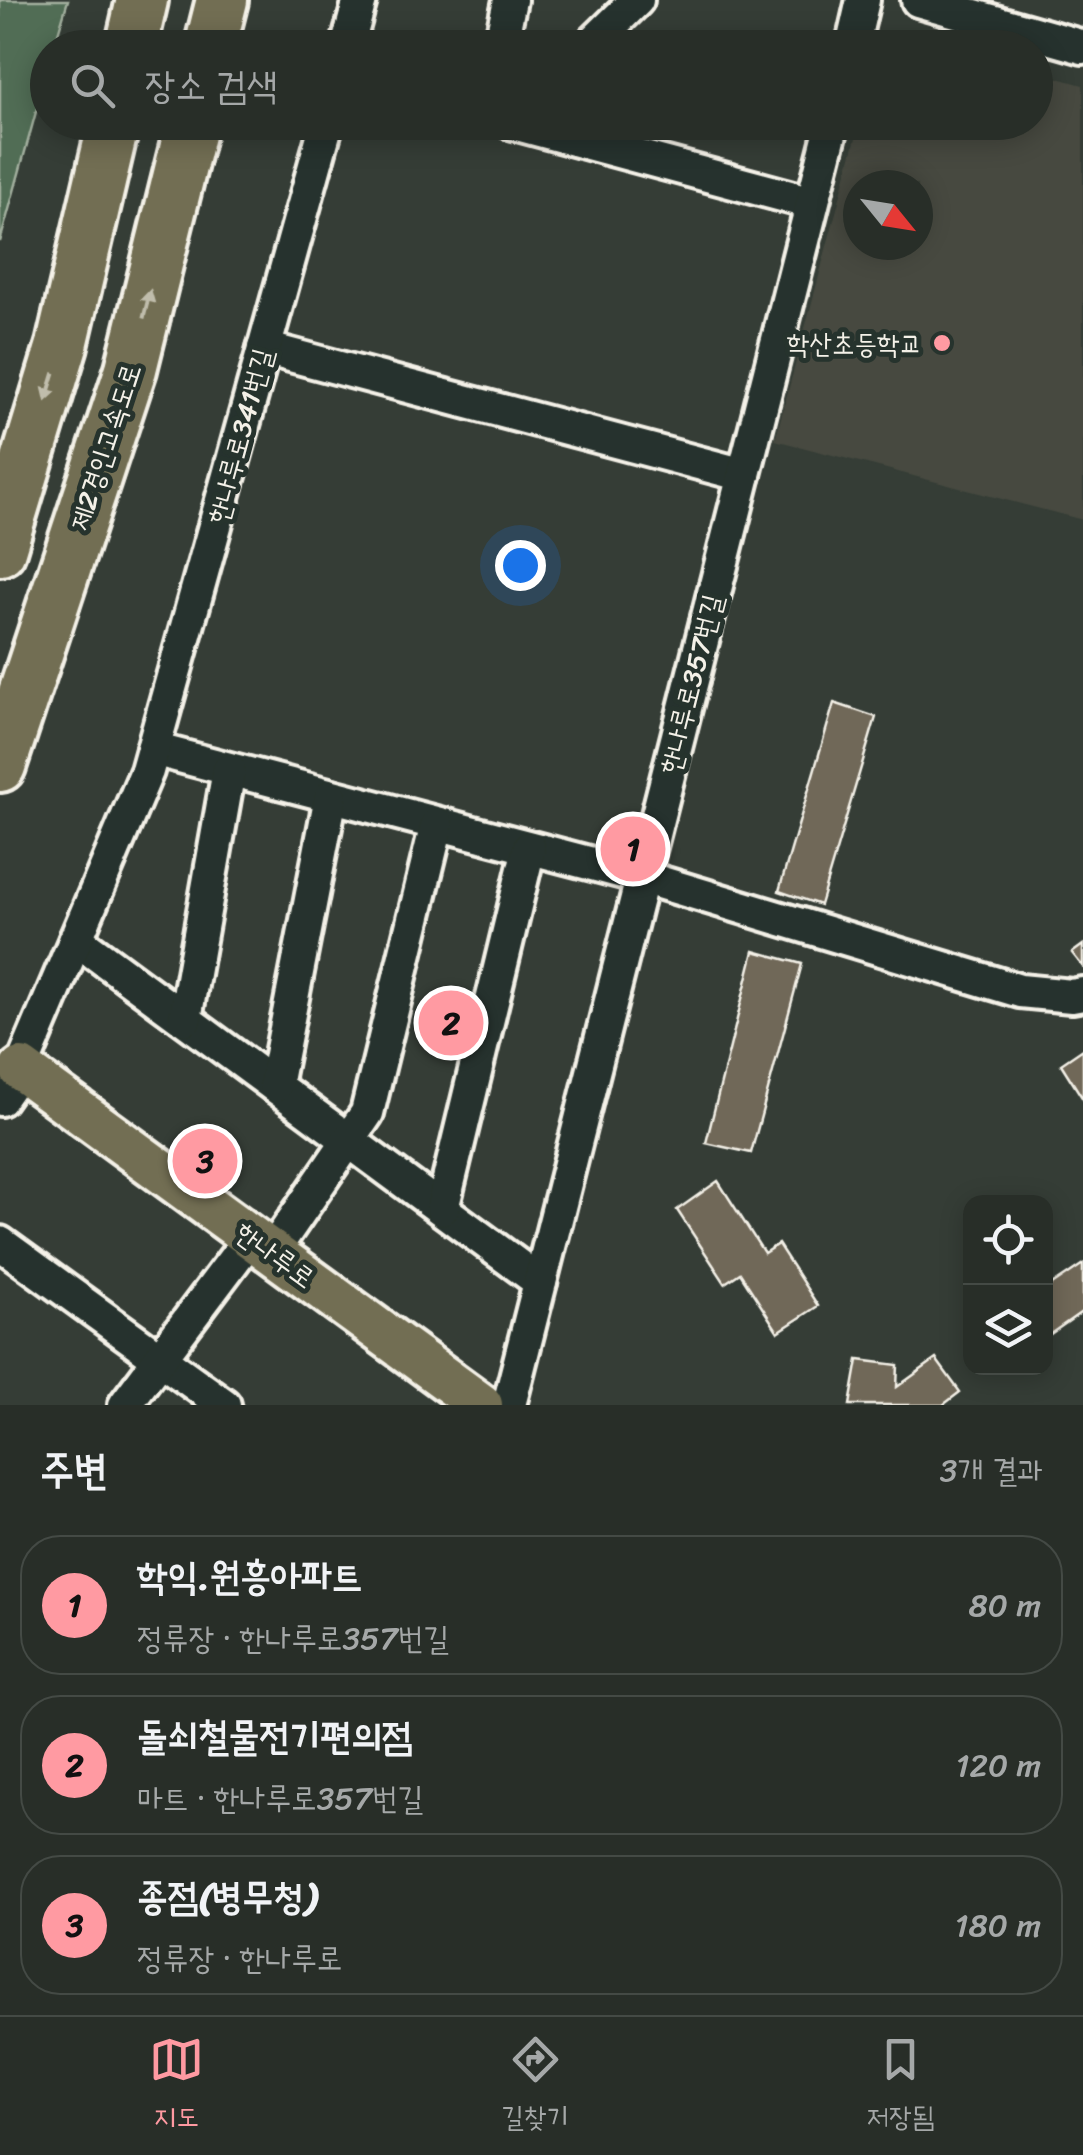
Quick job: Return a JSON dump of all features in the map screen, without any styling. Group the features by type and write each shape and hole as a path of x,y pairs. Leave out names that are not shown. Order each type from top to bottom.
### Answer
{"highway":[{"path":"135,30 142,0"},
{"path":"214,30 222,0"},
{"path":"0,550 62,345 110,140"},
{"name":"제2경인고속도로","path":"0,766 131,369 188,140"}],"main road":[{"name":"한나루로","path":"7,1076 261,1244 481,1405"}],"street":[{"path":"352,30 360,0"},
{"path":"504,30 510,0"},
{"path":"606,30 637,0"},
{"path":"856,30 864,0"},
{"path":"918,0 1021,30"},
{"path":"1053,39 1083,48"},
{"name":"한나루로341번길","path":"7,1076 76,939 148,771 321,140"},
{"path":"599,140 812,203"},
{"name":"한나루로357번길","path":"509,1405 828,140"},
{"path":"264,348 744,475"},
{"path":"153,750 642,877 1020,991 1083,994"},
{"path":"185,1019 229,770"},
{"path":"275,1086 331,796"},
{"path":"125,1405 160,1358 349,1141 367,1112 438,824"},
{"path":"442,1209 529,848"},
{"path":"76,939 540,1282"},
{"path":"0,1243 224,1405"}],"shaded area":[{"name":"학산초등학교","path":"1053,77 1083,85 1083,520 775,440 843,186 843,260 933,260 933,170 847,170 855,140 1053,140"}],"green space":[{"path":"0,0 68,0 59,30 30,30 30,133 0,242"}],"building":[{"path":"834,703 876,717 820,905 779,891"},
{"path":"1083,945 1083,967 1072,953"},
{"path":"754,951 802,964 751,1153 706,1143"},
{"path":"1083,1049 1083,1099 1061,1064"},
{"path":"718,1181 764,1253 778,1244 818,1306 778,1332 740,1273 725,1283 677,1210"},
{"path":"1083,1264 1083,1311 1053,1332 1053,1285"},
{"path":"936,1359 960,1392 943,1405 850,1405 858,1360 898,1365 897,1387"}],"place":[{"name":"학산초등학교","path":"942,343"},
{"name":"학익.원흥아파트","path":"633,849"},
{"name":"돌쇠철물전기편의점","path":"451,1023"},
{"name":"종점(병무청)","path":"205,1161"}]}
